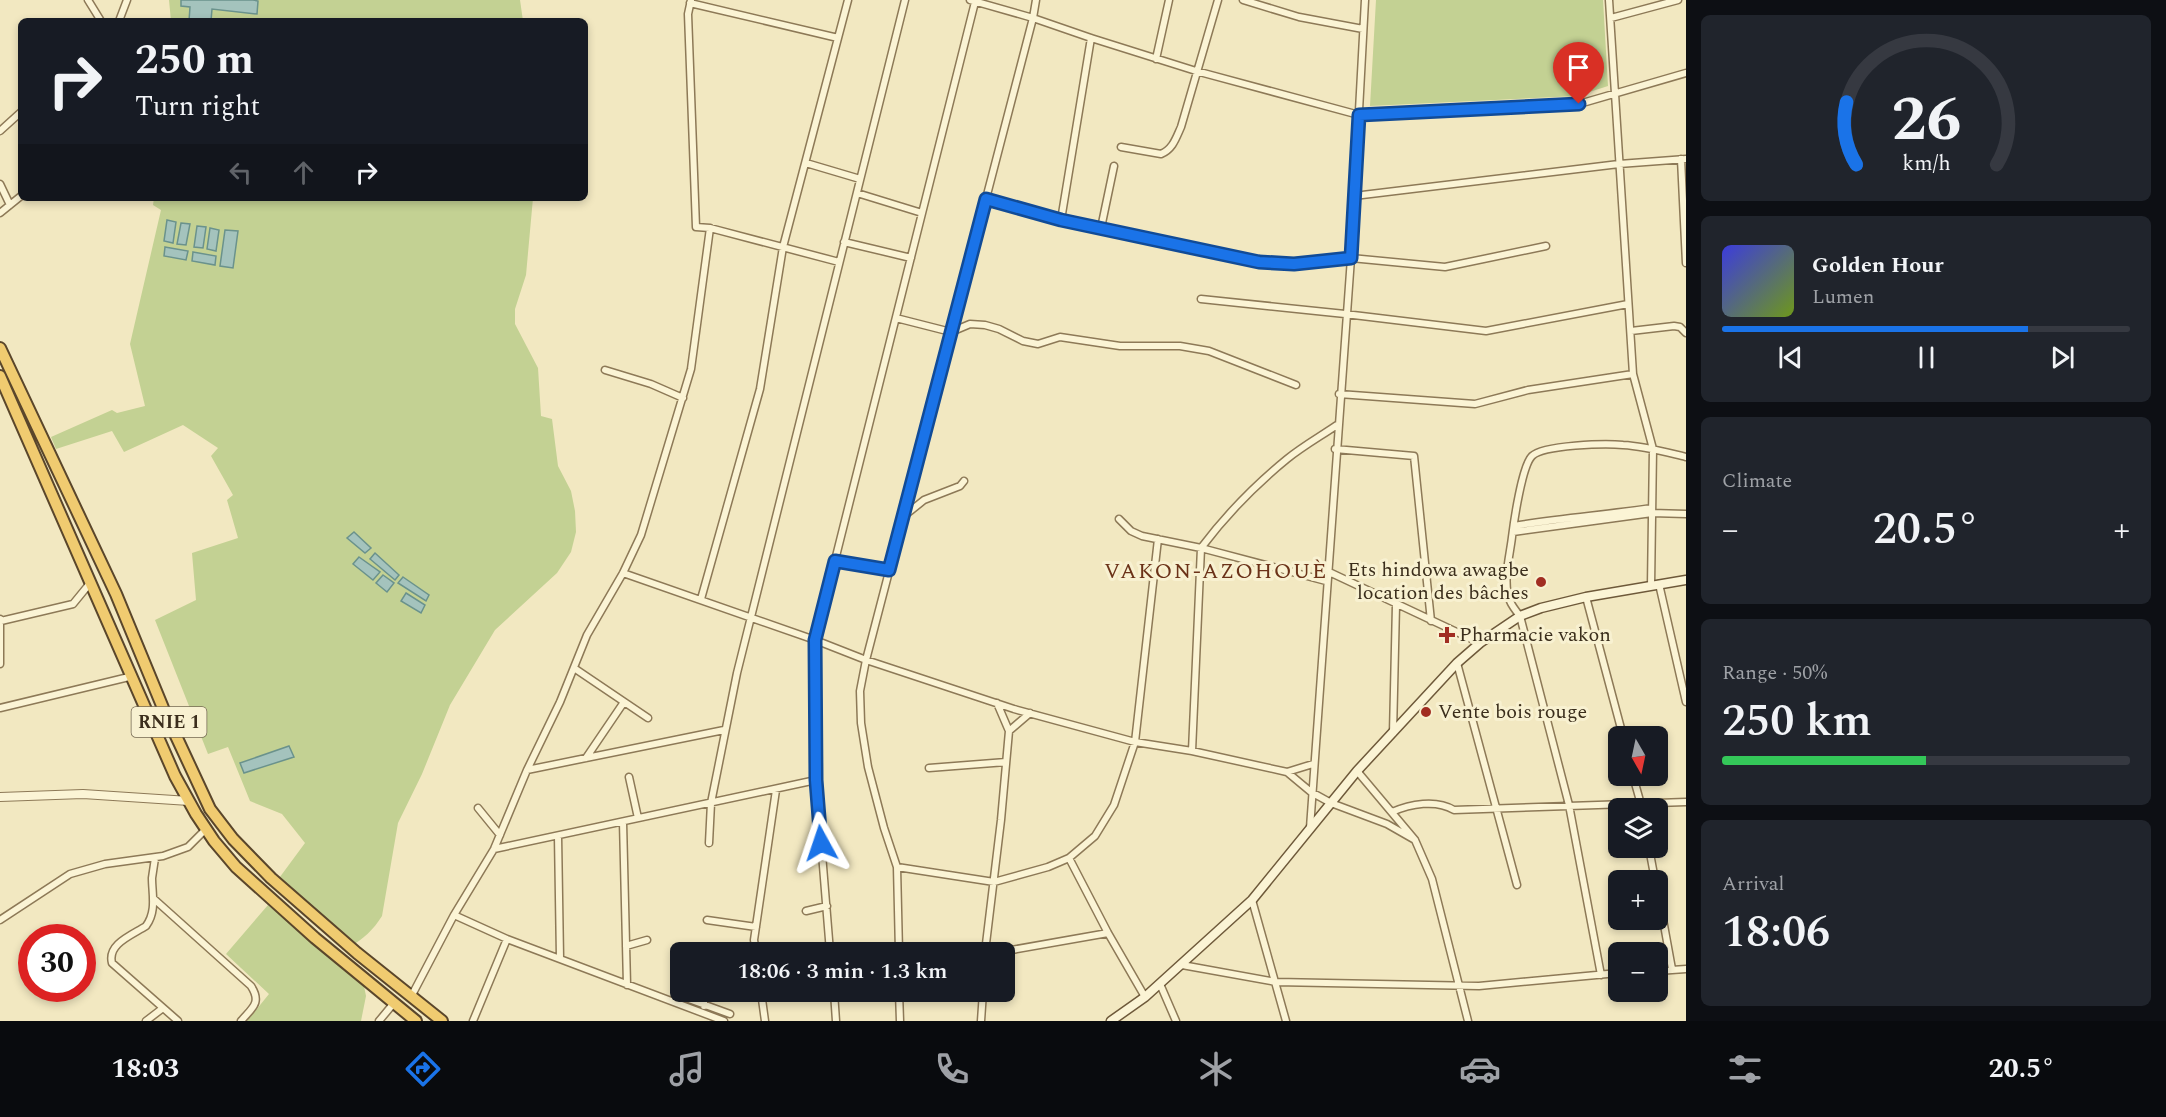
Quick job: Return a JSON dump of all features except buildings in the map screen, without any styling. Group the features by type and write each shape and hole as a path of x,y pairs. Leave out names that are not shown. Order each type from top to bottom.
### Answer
{"highway":[{"name":"RNIE 1","path":"0,348 116,594 149,677 210,809 234,839 271,878 442,1021"},
{"name":"RNIE 1","path":"0,376 175,776 206,829 244,874 315,938 416,1021"}],"main road":[{"path":"1111,1021 1145,997 1252,900 1357,771 1457,663 1479,643 1520,616 1541,608 1586,597 1686,580"}],"street":[{"path":"88,0 99,18"},
{"path":"120,18 127,0"},
{"path":"701,599 760,389 783,248 848,0"},
{"path":"709,843 711,802 724,730 905,0"},
{"path":"899,942 897,867 868,767 861,723 860,691 866,660 1036,0"},
{"path":"1156,58 1169,0"},
{"path":"1121,147 1161,154 1174,144 1181,128 1218,0"},
{"path":"1243,0 1299,17 1363,29"},
{"path":"1310,828 1335,449 1351,258 1365,0"},
{"path":"1609,0 1633,374 1653,449 1652,511 1655,585 1686,702"},
{"path":"1611,18 1678,0"},
{"path":"829,942 816,780 815,640 911,258 972,1 1033,18 1196,71 1359,115 1579,104 1686,73"},
{"path":"838,38 690,2 688,14 696,227 710,228 839,262"},
{"path":"1061,220 1091,38"},
{"path":"0,131 18,115"},
{"path":"1354,196 1619,164 1684,159 1686,263"},
{"path":"806,163 860,179"},
{"path":"1101,228 1114,166"},
{"path":"0,184 10,205"},
{"path":"857,193 922,213"},
{"path":"0,213 18,198"},
{"path":"986,199 1061,220 1259,262 1294,264 1351,258 1445,267 1546,246"},
{"path":"412,995 454,915 494,849 527,770 560,702 587,635 623,573 641,535 691,369 710,228"},
{"path":"844,242 911,258"},
{"path":"1201,299 1486,331 1628,304"},
{"path":"896,318 951,332 970,324 999,329 1023,341 1038,344 1060,337 1120,346 1180,346 1209,351 1296,385"},
{"path":"1631,331 1674,326 1680,327 1686,333"},
{"path":"605,370 651,384 683,398"},
{"path":"1340,394 1475,404 1528,390 1633,374"},
{"path":"1192,751 1201,548 1244,497 1288,458 1337,425"},
{"path":"1601,975 1569,805 1520,616 1509,599 1507,589 1514,529 1526,467 1532,456 1545,450 1560,447 1621,444 1686,457"},
{"path":"1335,449 1414,456 1431,621"},
{"path":"903,516 924,500 960,486 964,482"},
{"path":"1514,529 1652,511 1686,514"},
{"path":"1119,519 1131,531 1326,581"},
{"path":"897,867 994,882 1048,867 1069,858 1095,836 1114,805 1136,742 1158,539"},
{"path":"835,561 889,570"},
{"path":"1327,571 1479,643"},
{"path":"623,573 701,599 866,660 1030,713 1136,742 1192,751 1287,772 1311,792 1331,803 1387,824 1414,840"},
{"path":"0,664 1,620 73,604 91,582"},
{"path":"1586,597 1620,726"},
{"path":"1393,733 1396,605"},
{"path":"1457,663 1517,885"},
{"path":"574,668 648,718"},
{"path":"0,708 133,676"},
{"path":"586,758 624,702"},
{"path":"986,942 1009,730 997,703"},
{"path":"1009,730 1030,713"},
{"path":"527,770 724,730"},
{"path":"929,768 1006,762"},
{"path":"1287,772 1313,764"},
{"path":"1357,771 1414,840 1432,879 1468,1021"},
{"path":"629,777 638,818"},
{"path":"494,849 816,780"},
{"path":"754,942 776,790"},
{"path":"0,797 83,794 189,801"},
{"path":"1668,804 1686,802"},
{"path":"1392,812 1406,806 1444,803 1454,810 1608,806"},
{"path":"478,808 500,835"},
{"path":"623,822 627,986"},
{"path":"0,920 70,874 105,864 155,858 188,847 206,829"},
{"path":"558,836 560,958"},
{"path":"155,858 152,880 154,899 148,924 119,943 110,956 112,963 178,1021"},
{"path":"1069,858 1145,997"},
{"path":"154,899 256,994 255,1006 241,1021"},
{"path":"1252,900 1286,1021"},
{"path":"806,911 827,906"},
{"path":"454,915 507,939 724,1021"},
{"path":"707,920 756,927"},
{"path":"1665,930 1672,969"},
{"path":"1015,949 1108,933"},
{"path":"473,1021 507,939"},
{"path":"626,946 646,940"},
{"path":"1182,965 1276,982 1479,986 1608,974"},
{"path":"1668,969 1686,969"},
{"path":"1160,984 1176,1021"},
{"path":"698,1002 730,1014"},
{"path":"762,1002 765,1021"},
{"path":"835,1002 836,1021"},
{"path":"899,1002 900,1021"},
{"path":"981,1021 982,1002"},
{"path":"380,1021 394,1003"},
{"path":"703,1013 704,1004"},
{"path":"146,1021 163,1008"}],"green space":[{"path":"169,0 520,0 523,18 171,18"},
{"path":"1376,0 1603,0 1608,86 1577,96 1370,106"},
{"path":"154,201 533,201 526,275 515,309 515,324 538,368 541,416 552,419 558,466 571,491 576,532 571,552 557,573 495,630 450,705 422,774 398,823 382,916 368,934 349,947 274,885 305,843 282,814 250,801 228,747 208,754 155,620 196,600 192,553 238,538 227,500 233,495 211,456 218,448 183,425 124,452 112,431 56,449 51,437 112,410 117,413 145,406 130,344 161,210 153,205"},
{"path":"268,905 364,986 366,996 361,1021 247,1021 269,994 226,954"}],"water":[{"path":"181,0 258,1 257,14 212,9 211,18 189,18 190,7 181,6"},
{"path":"167,220 176,222 173,243 164,241"},
{"path":"181,223 190,224 186,245 177,244"},
{"path":"197,226 206,227 203,248 194,247"},
{"path":"210,228 219,230 216,251 207,249"},
{"path":"225,230 238,231 233,268 220,266"},
{"path":"165,247 188,251 186,260 164,256"},
{"path":"193,252 216,256 215,265 192,261"},
{"path":"354,532 371,548 365,553 347,538"},
{"path":"375,553 399,575 395,580 370,559"},
{"path":"359,557 380,572 373,580 353,564"},
{"path":"383,575 394,583 387,592 376,583"},
{"path":"403,577 429,595 426,601 398,583"},
{"path":"406,593 425,605 421,613 401,601"},
{"path":"289,746 294,757 244,773 240,763"}],"place":[{"name":"Ets hindowa awagbe location des bâches","path":"1541,582"},
{"name":"Pharmacie vakon","path":"1447,635"},
{"name":"Vente bois rouge","path":"1426,712"}],"district":[{"name":"VAKON-AZOHOUÈ","path":"1216,571"}],"route":[{"path":"821,843 816,780 815,640 835,561 889,570 986,199 1061,220 1259,262 1294,264 1351,258 1359,115 1579,104"}]}
